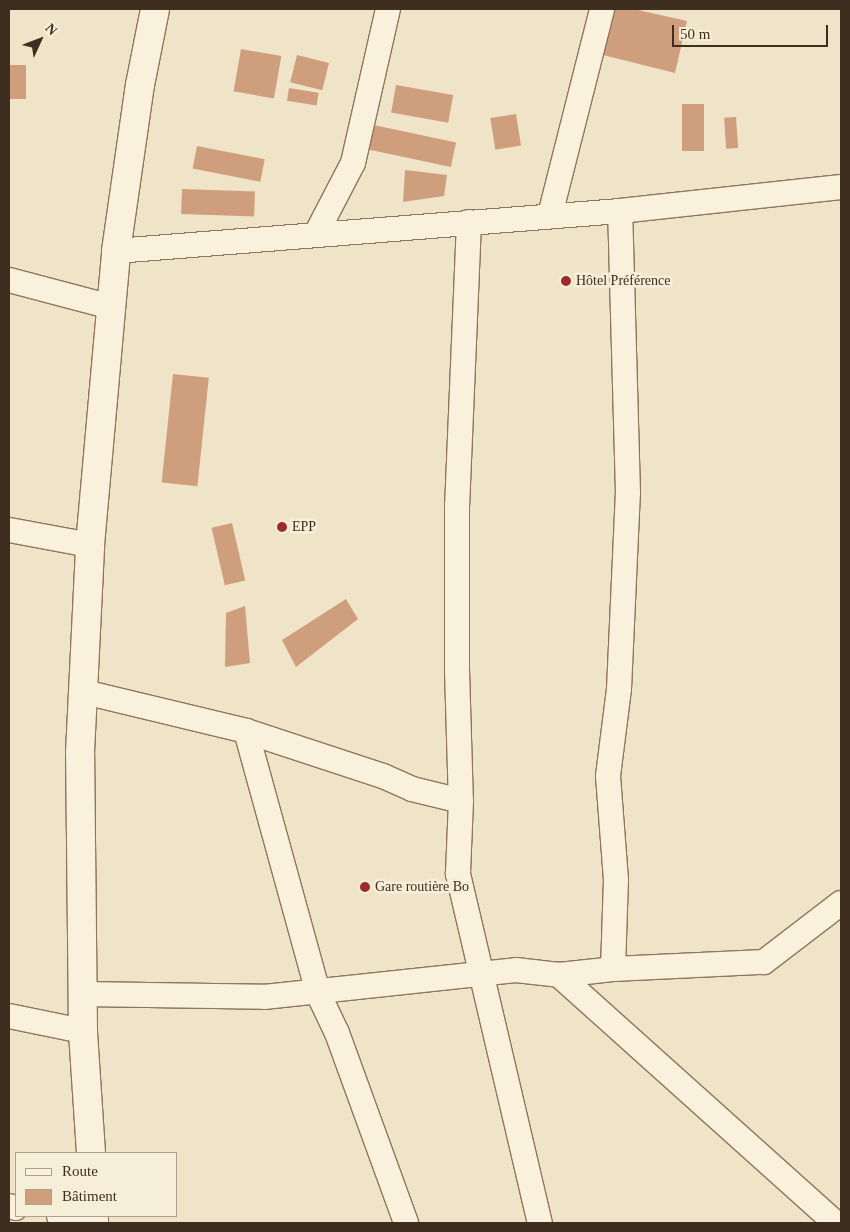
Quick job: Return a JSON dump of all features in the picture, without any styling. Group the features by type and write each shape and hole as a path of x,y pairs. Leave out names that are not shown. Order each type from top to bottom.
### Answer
{"main road":[{"path":"91,1152 83,1032 80,754 90,545 116,251 140,85 155,9"}],"street":[{"path":"316,234 353,163 388,9"},
{"path":"550,215 602,9"},
{"path":"116,251 550,215 620,211 841,187"},
{"path":"613,969 616,880 608,776 619,689 628,493 620,211"},
{"path":"469,222 457,505 456,670 461,801 458,874 479,974 540,1223"},
{"path":"9,280 111,307"},
{"path":"9,530 90,545"},
{"path":"84,692 246,731 383,776 412,789 461,801"},
{"path":"246,731 318,993 337,1033 406,1223"},
{"path":"82,994 264,998 516,970 559,975 613,969 764,962 770,960 841,903"},
{"path":"559,975 835,1223"},
{"path":"9,1016 83,1032"},
{"path":"68,1217 94,1220"}],"building":[{"path":"613,9 634,9 687,21 675,73 603,55"},
{"path":"241,49 281,56 274,98 234,91"},
{"path":"297,55 329,63 322,90 290,82"},
{"path":"9,65 26,65 26,99 9,99"},
{"path":"396,85 453,95 448,123 391,113"},
{"path":"289,88 319,93 317,106 287,101"},
{"path":"682,104 704,104 704,151 682,151"},
{"path":"516,114 521,146 495,150 490,118"},
{"path":"736,117 738,148 726,149 724,118"},
{"path":"369,124 456,143 451,167 364,148"},
{"path":"197,146 265,159 260,182 193,169"},
{"path":"405,170 447,175 444,196 403,202"},
{"path":"182,189 255,192 254,217 181,214"},
{"path":"173,374 209,378 197,486 162,482"},
{"path":"232,523 245,580 225,585 212,528"},
{"path":"346,599 358,619 296,667 282,640"},
{"path":"245,606 250,663 225,667 226,613"}],"place":[{"name":"Hôtel Préférence","path":"566,281"},
{"name":"EPP","path":"282,527"},
{"name":"Gare routière Bo","path":"365,887"}]}
